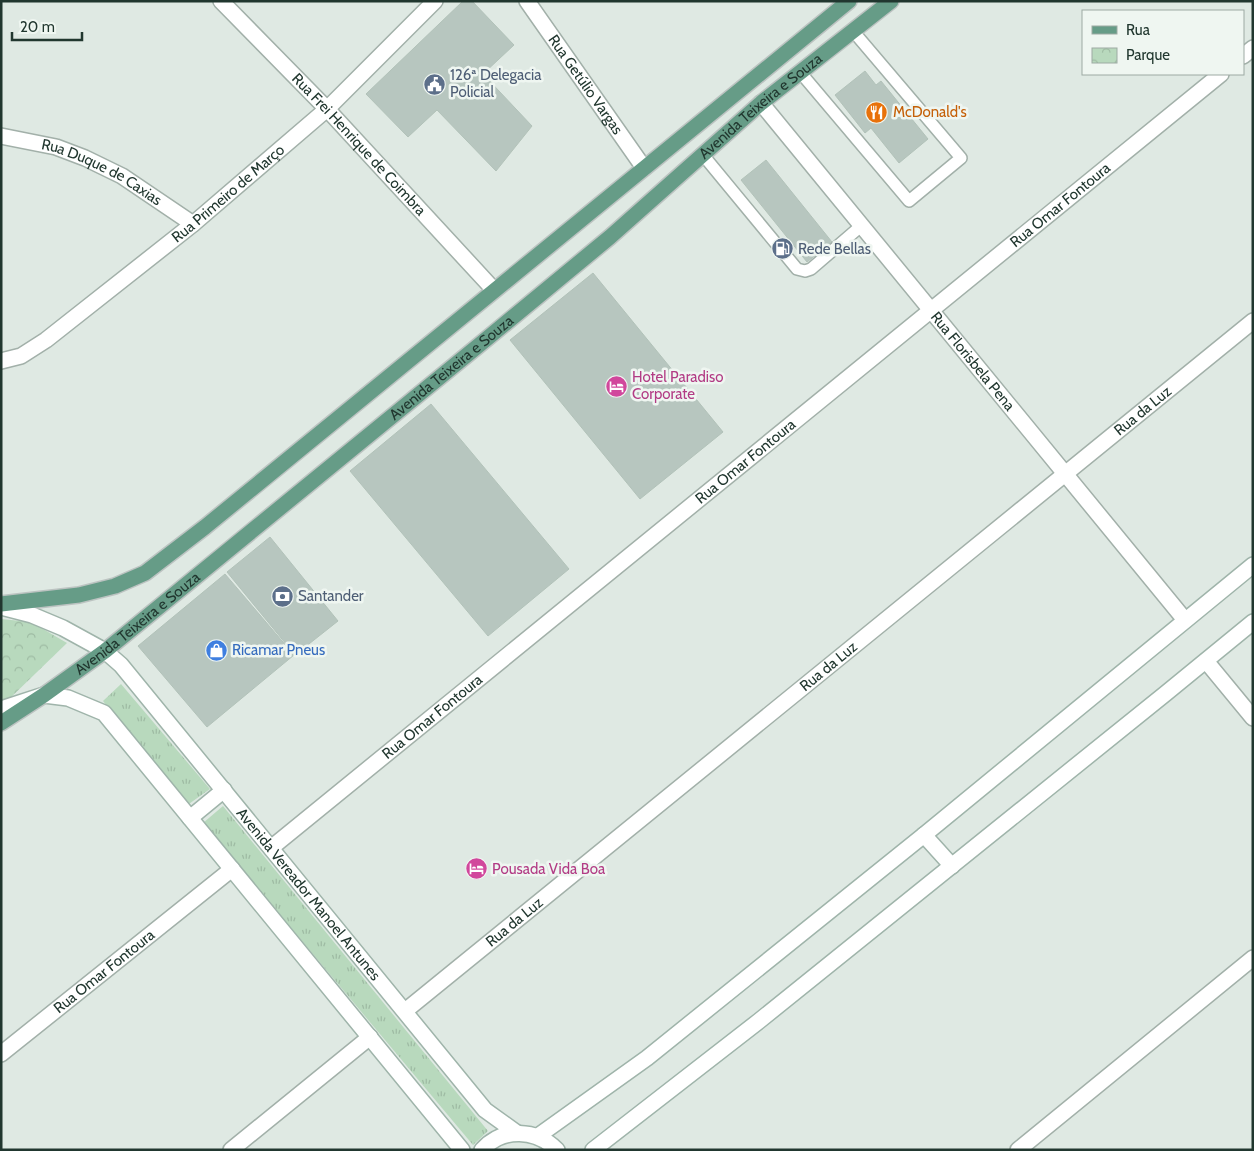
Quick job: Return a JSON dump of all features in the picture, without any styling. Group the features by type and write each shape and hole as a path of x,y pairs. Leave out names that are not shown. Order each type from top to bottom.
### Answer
{"main road":[{"name":"Avenida Teixeira e Souza","path":"1,605 79,595 115,586 145,573 205,527 849,1"},
{"name":"Avenida Teixeira e Souza","path":"1,723 106,651 610,237 761,103 891,1"}],"street":[{"name":"Rua Frei Henrique de Coimbra","path":"221,1 327,110 494,290"},
{"name":"Rua Primeiro de Março","path":"1,361 20,356 46,340 193,224 327,110 435,1"},
{"name":"Rua Getúlio Vargas","path":"527,1 644,168"},
{"name":"Rua Omar Fontoura","path":"271,848 1220,75"},
{"name":"Rua Florisbela Pena","path":"761,103 1185,620"},
{"name":"Rua Duque de Caxias","path":"1,136 56,147 85,158 122,176 193,224"},
{"name":"Rua da Luz","path":"405,1011 1253,321"},
{"path":"538,1136 647,1058 924,835 1253,565"},
{"name":"Avenida Vereador Manoel Antunes","path":"1,605 64,628 106,651 121,665 485,1110 517,1133"},
{"path":"593,1150 759,1022 1253,622"},
{"path":"1206,661 1253,718"},
{"path":"1,709 44,695 68,698 104,712 462,1150"},
{"path":"190,818 224,790"},
{"path":"924,835 952,866"},
{"name":"Rua Omar Fontoura","path":"1,1054 232,870"},
{"path":"1018,1150 1253,958"},
{"path":"231,1150 370,1038"},
{"path":"482,1150 499,1138 517,1133 538,1136 557,1150"}],"lane":[{"path":"800,72 909,201 961,158 853,31"},
{"path":"703,155 797,269 804,271 811,269 861,226"}],"green space":[{"path":"1,619 31,622 67,643 1,705"},
{"path":"121,684 210,789 186,806 103,701"},
{"path":"223,806 488,1131 473,1145 203,823"}],"building":[{"name":"126ª Delegacia Policial","path":"463,1 472,1 514,45 483,74 532,126 496,171 437,110 408,137 366,94"},
{"name":"McDonald's","path":"865,71 876,85 881,81 928,139 899,163 871,128 865,133 835,95"},
{"path":"766,160 832,242 807,262 741,180"},
{"name":"Hotel Paradiso Corporate","path":"593,273 723,432 640,499 510,340"},
{"path":"431,404 569,569 488,636 350,471"},
{"name":"Santander","path":"270,537 338,621 295,655 227,572"},
{"name":"Ricamar Pneus","path":"225,574 294,655 207,727 138,646"}],"place":[{"name":"126ª Delegacia Policial","path":"434,84"},
{"name":"McDonald's","path":"877,112"},
{"name":"Rede Bellas","path":"782,249"},
{"name":"Hotel Paradiso Corporate","path":"616,386"},
{"name":"Santander","path":"282,596"},
{"name":"Ricamar Pneus","path":"216,650"},
{"name":"Pousada Vida Boa","path":"476,869"}]}
